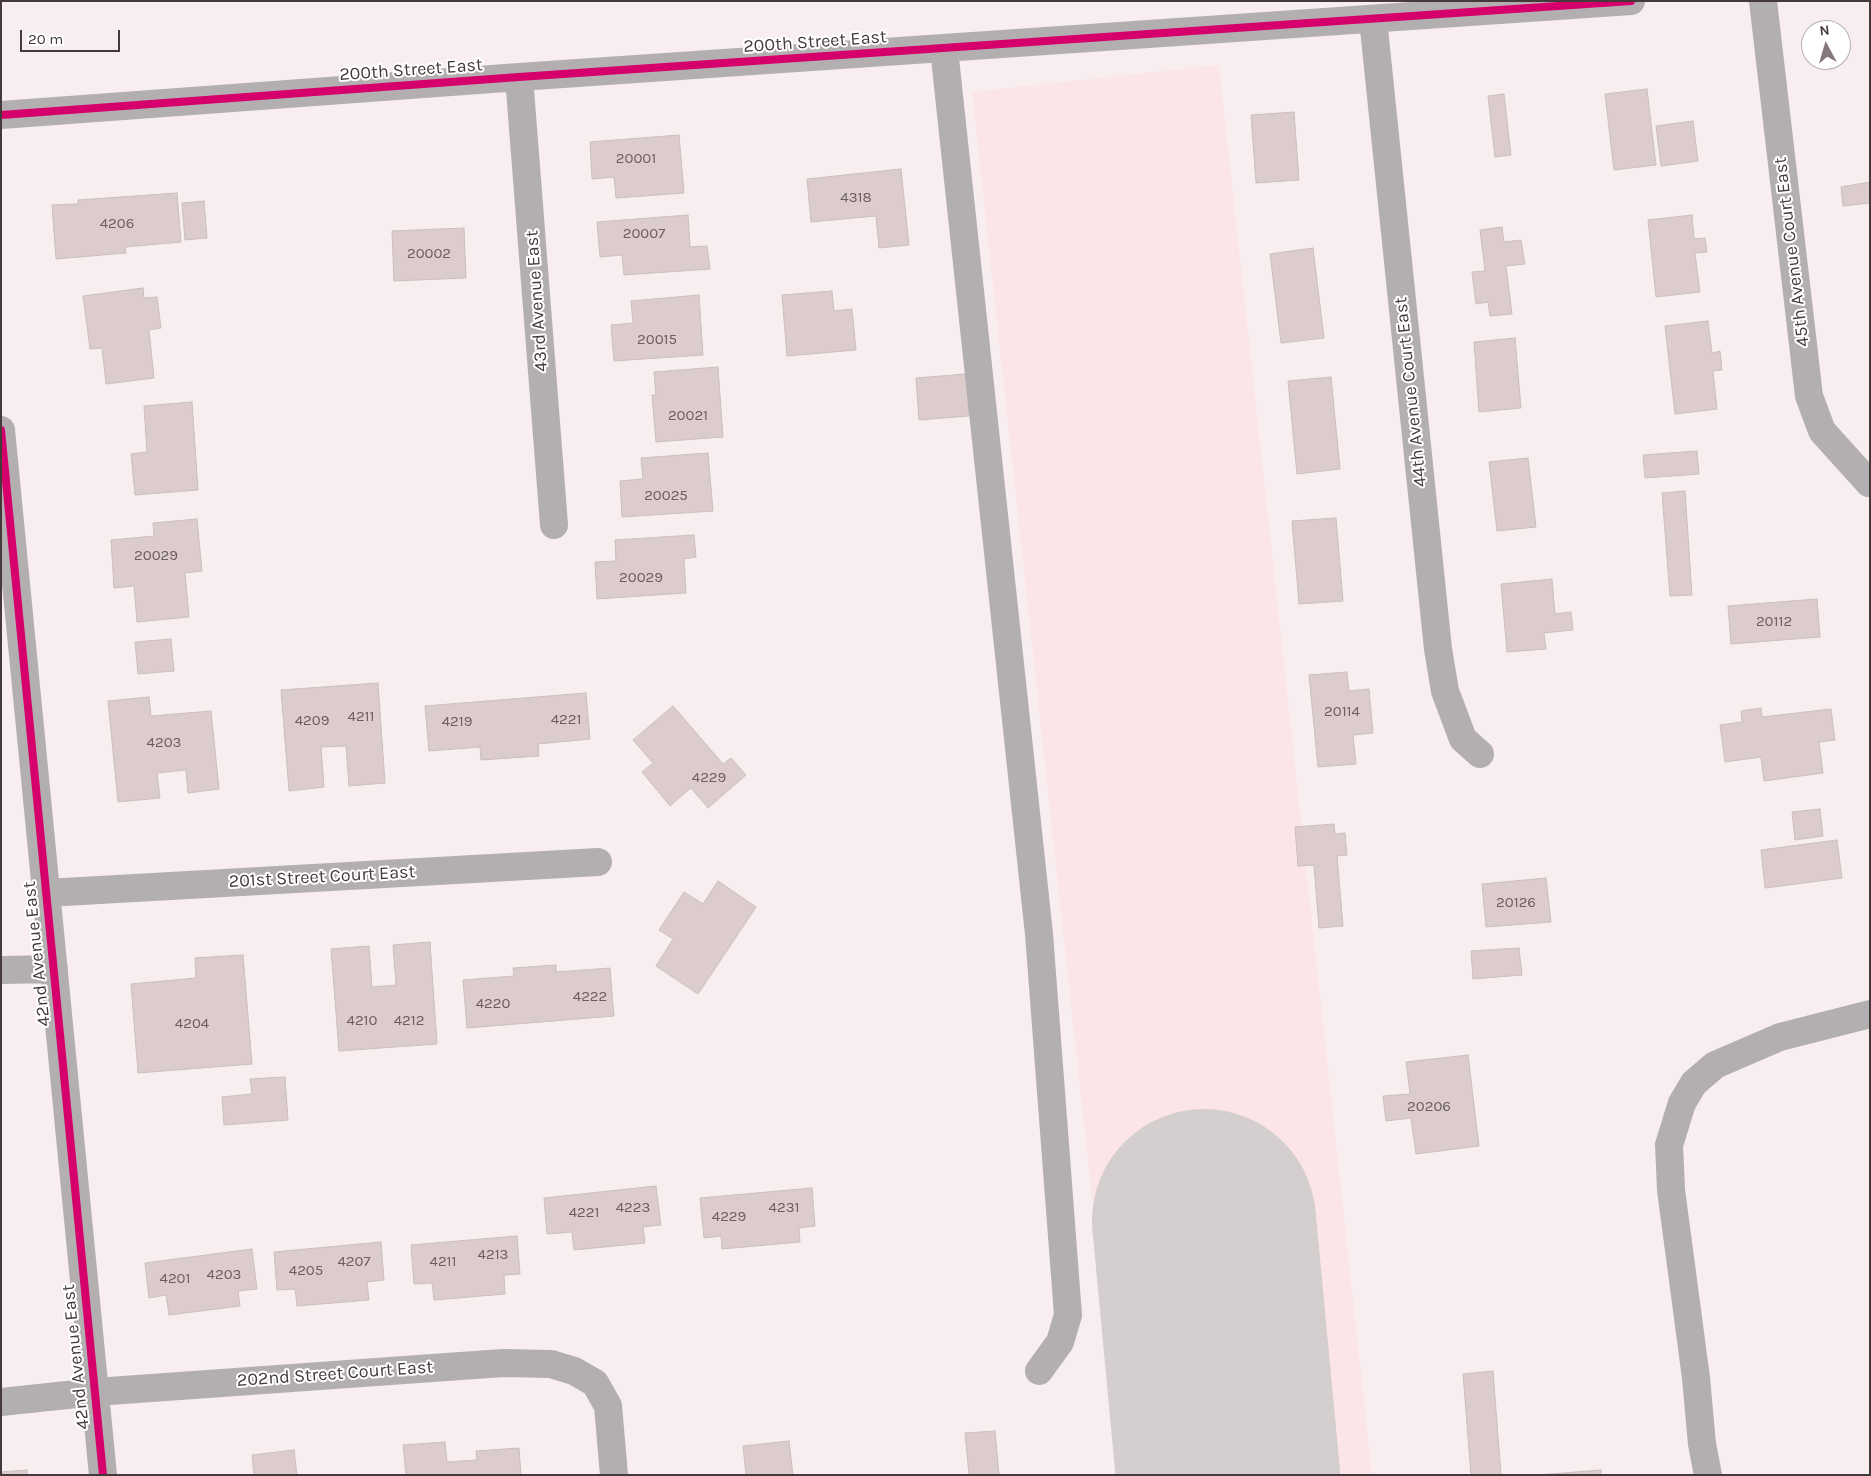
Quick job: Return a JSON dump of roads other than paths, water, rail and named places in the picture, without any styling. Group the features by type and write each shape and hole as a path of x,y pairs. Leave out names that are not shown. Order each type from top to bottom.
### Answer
{"street":[{"name":"200th Street East","path":"1,115 519,77 1631,1"},
{"name":"45th Avenue Court East","path":"1763,1 1809,396 1822,431 1869,482"},
{"name":"44th Avenue Court East","path":"1373,19 1438,649 1444,691 1463,739 1480,754"},
{"path":"944,49 1039,934 1068,1315 1060,1342 1039,1371"},
{"name":"43rd Avenue East","path":"519,77 554,525"},
{"name":"42nd Avenue East","path":"1,430 103,1475"},
{"name":"201st Street Court East","path":"46,893 598,862"},
{"path":"1,970 54,969"},
{"path":"1708,1475 1671,1190 1669,1145 1682,1103 1694,1083 1715,1065 1780,1037 1870,1014"},
{"name":"202nd Street Court East","path":"1,1402 95,1392 503,1362 551,1364 574,1371 595,1384 608,1406 614,1475"}]}
